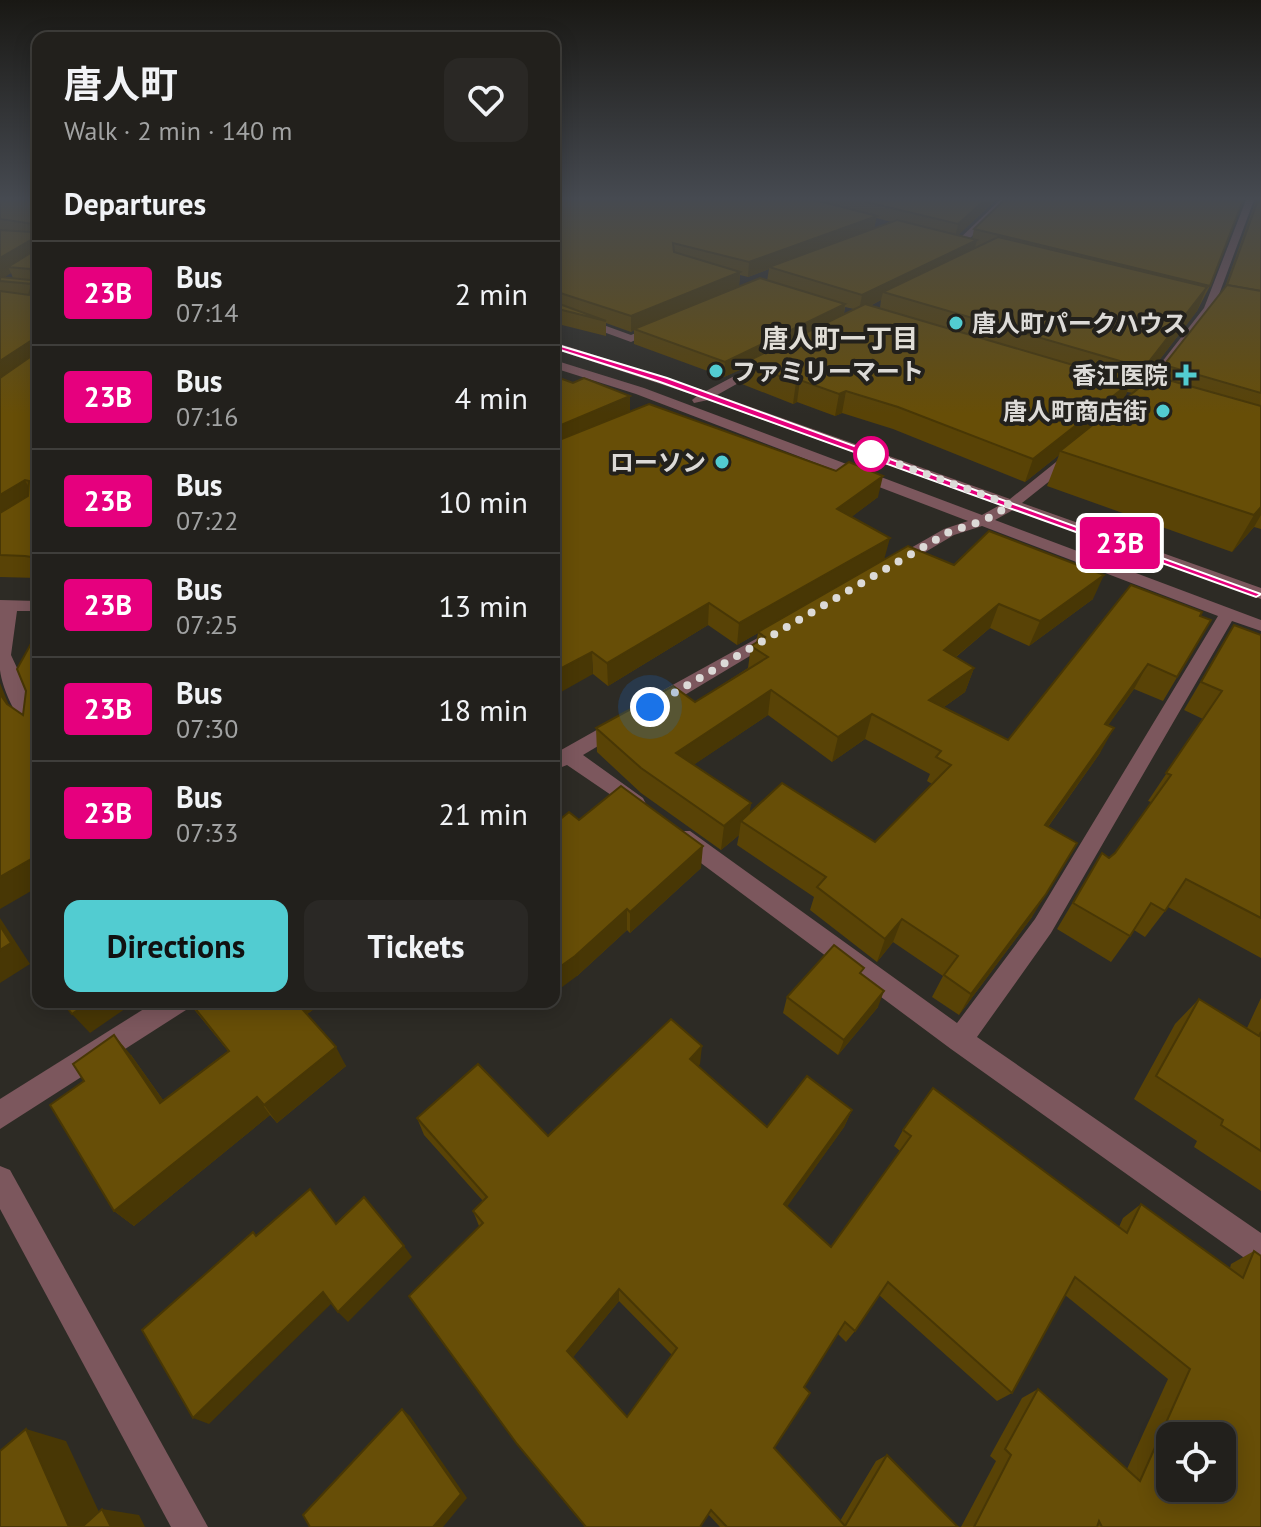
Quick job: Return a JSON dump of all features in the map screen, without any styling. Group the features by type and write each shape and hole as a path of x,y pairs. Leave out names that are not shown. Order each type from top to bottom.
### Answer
{"street":[{"path":"1135,403 1213,309 1226,271"},
{"path":"1195,304 1213,309"},
{"path":"564,332 631,339 673,321"},
{"path":"564,332 707,395 1261,594"},
{"path":"661,413 684,408 779,358"},
{"path":"560,366 684,408 1261,626"},
{"path":"881,572 949,532 985,520 1011,505 1083,447"},
{"path":"32,606 5,605 2,655 23,707 32,719"},
{"path":"960,1040 1043,926 1228,614"},
{"path":"786,627 561,759 1261,1251"},
{"path":"0,1115 168,1008"},
{"path":"0,1180 190,1527"}],"building":[{"path":"560,271 740,272 631,316 560,293"},
{"path":"783,271 912,271 862,295"},
{"path":"926,271 1141,271 1207,287 1144,368 883,292"},
{"path":"1149,271 1216,271 1210,286"},
{"path":"1232,271 1261,271 1261,291 1227,285"},
{"path":"0,277 32,278 32,284 0,281"},
{"path":"760,278 845,304 725,362 634,329"},
{"path":"32,284 32,557 0,555 0,513 28,496 29,481 25,480 0,495 0,378 30,357 29,342 0,361 0,291 29,295"},
{"path":"1227,285 1261,291 1261,393 1164,365"},
{"path":"560,304 606,321 560,310"},
{"path":"865,304 1131,382 1033,459 898,407 846,391 839,394 800,380 796,382 744,363"},
{"path":"1154,376 1261,406 1261,507 1254,515 1060,451"},
{"path":"560,378 573,383 584,378 630,396 560,425"},
{"path":"649,404 836,471 849,462 883,476 837,509 890,538 739,623 709,603 607,663 592,652 560,669 560,440"},
{"path":"989,531 1104,575 1040,621 999,604 944,650 974,668 929,700 1008,740 1131,585 1202,612 1200,616 1211,620 1177,677 1148,664 1105,724 1114,728 1045,825 1077,843 1046,894 971,994 944,975 958,956 902,919 885,939 817,887 826,877 741,821 782,783 875,842 951,765 936,757 941,751 872,714 838,737 771,690 676,753 751,803 724,826 641,768 596,728 673,686 695,702 768,657 751,646 765,637 758,632 908,546 954,565"},
{"path":"1234,625 1261,635 1261,918 1186,879 1165,911 1151,903 1130,936 1073,903 1102,853 1109,858 1115,853 1171,775 1166,773 1222,691 1201,682"},
{"path":"32,642 32,858 0,877 0,694 7,704 23,715 26,691 17,669"},
{"path":"621,786 703,846 630,912 627,909 560,967 560,820 569,812 579,820"},
{"path":"0,926 11,943 0,950"},
{"path":"834,945 864,968 860,973 884,991 844,1040 787,997"},
{"path":"1199,999 1259,1036 1261,1032 1261,1151 1221,1125 1223,1120 1156,1076"},
{"path":"195,1008 301,1008 336,1047 264,1105 257,1097 114,1211 50,1105 84,1081 73,1064 114,1035 160,1103 229,1051"},
{"path":"671,1019 702,1046 690,1059 767,1127 807,1076 852,1110 784,1204 831,1247 911,1136 903,1130 933,1088 1127,1233 1141,1204 1243,1278 1254,1251 1261,1256 1261,1527 1102,1527 1099,1521 1097,1527 974,1527 1011,1455 1005,1449 1038,1389 1140,1481 1156,1445 1156,1502 1236,1502 1236,1422 1166,1422 1190,1369 1075,1277 1012,1393 888,1282 855,1331 845,1322 804,1387 810,1393 774,1448 845,1526 887,1455 958,1527 727,1527 711,1510 700,1527 586,1527 517,1444 409,1296 483,1223 473,1211 487,1197 417,1118 478,1064 548,1136","holes":["619,1289 677,1348 627,1417 567,1351"]},
{"path":"310,1189 336,1224 364,1197 404,1246 338,1312 323,1292 193,1418 142,1330 253,1232 256,1236"},
{"path":"402,1409 461,1494 433,1527 310,1527 303,1515"},
{"path":"26,1429 69,1527 0,1527 0,1451"},
{"path":"102,1509 111,1527 82,1527"}],"bus line":[{"name":"23B","path":"560,346 664,380 1261,594"}],"place":[{"name":"唐人町パークハウス","path":"956,323"},
{"name":"ファミリーマート","path":"716,371"},
{"name":"香江医院","path":"1186,375"},
{"name":"唐人町商店街","path":"1163,411"},
{"name":"ローソン","path":"722,462"}],"district":[{"name":"唐人町一丁目","path":"840,338"}],"route":[{"path":"650,707 949,532 985,520 1011,505 871,454"}]}
